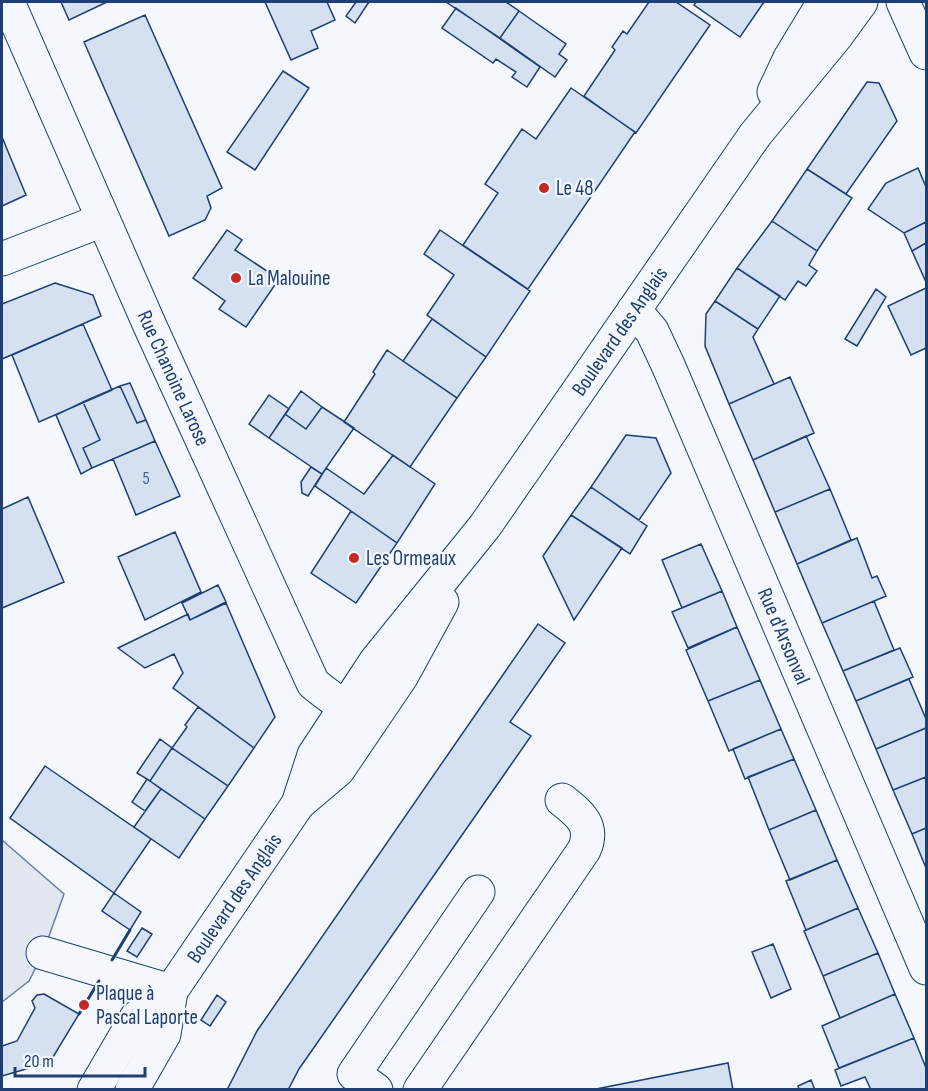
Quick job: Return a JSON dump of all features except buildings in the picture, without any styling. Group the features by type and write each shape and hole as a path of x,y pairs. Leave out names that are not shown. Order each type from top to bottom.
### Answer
{"main road":[{"name":"Rue Chanoine Larose","path":"8,2 313,683 358,722 362,737"},
{"name":"Boulevard des Anglais","path":"755,135 790,58 824,2"},
{"name":"Boulevard des Anglais","path":"298,804 314,755 376,661 484,526 755,135 861,2"},
{"path":"903,2 927,53"},
{"path":"2,260 104,220"},
{"name":"Rue d'Arsonval","path":"634,310 652,330 668,365 927,968"},
{"name":"Boulevard des Anglais","path":"94,1089 136,1018 171,992 298,804 338,770 362,737 401,677 484,526"},
{"path":"420,1089 584,850 589,839 584,822 575,810 562,800"},
{"path":"376,1089 354,1074 478,892"},
{"path":"43,953 171,992"},
{"name":"Boulevard des Anglais","path":"132,1089 164,1034 171,992"}],"shaded area":[{"path":"2,840 64,894 43,953 29,981 2,1002"}],"wall":[{"path":"112,960 130,930"},
{"path":"79,1014 99,981"}],"place":[{"name":"Le 48","path":"544,188"},
{"name":"La Malouine","path":"236,278"},
{"name":"Les Ormeaux","path":"354,558"},
{"name":"Plaque à Pascal Laporte","path":"84,1005"}]}
